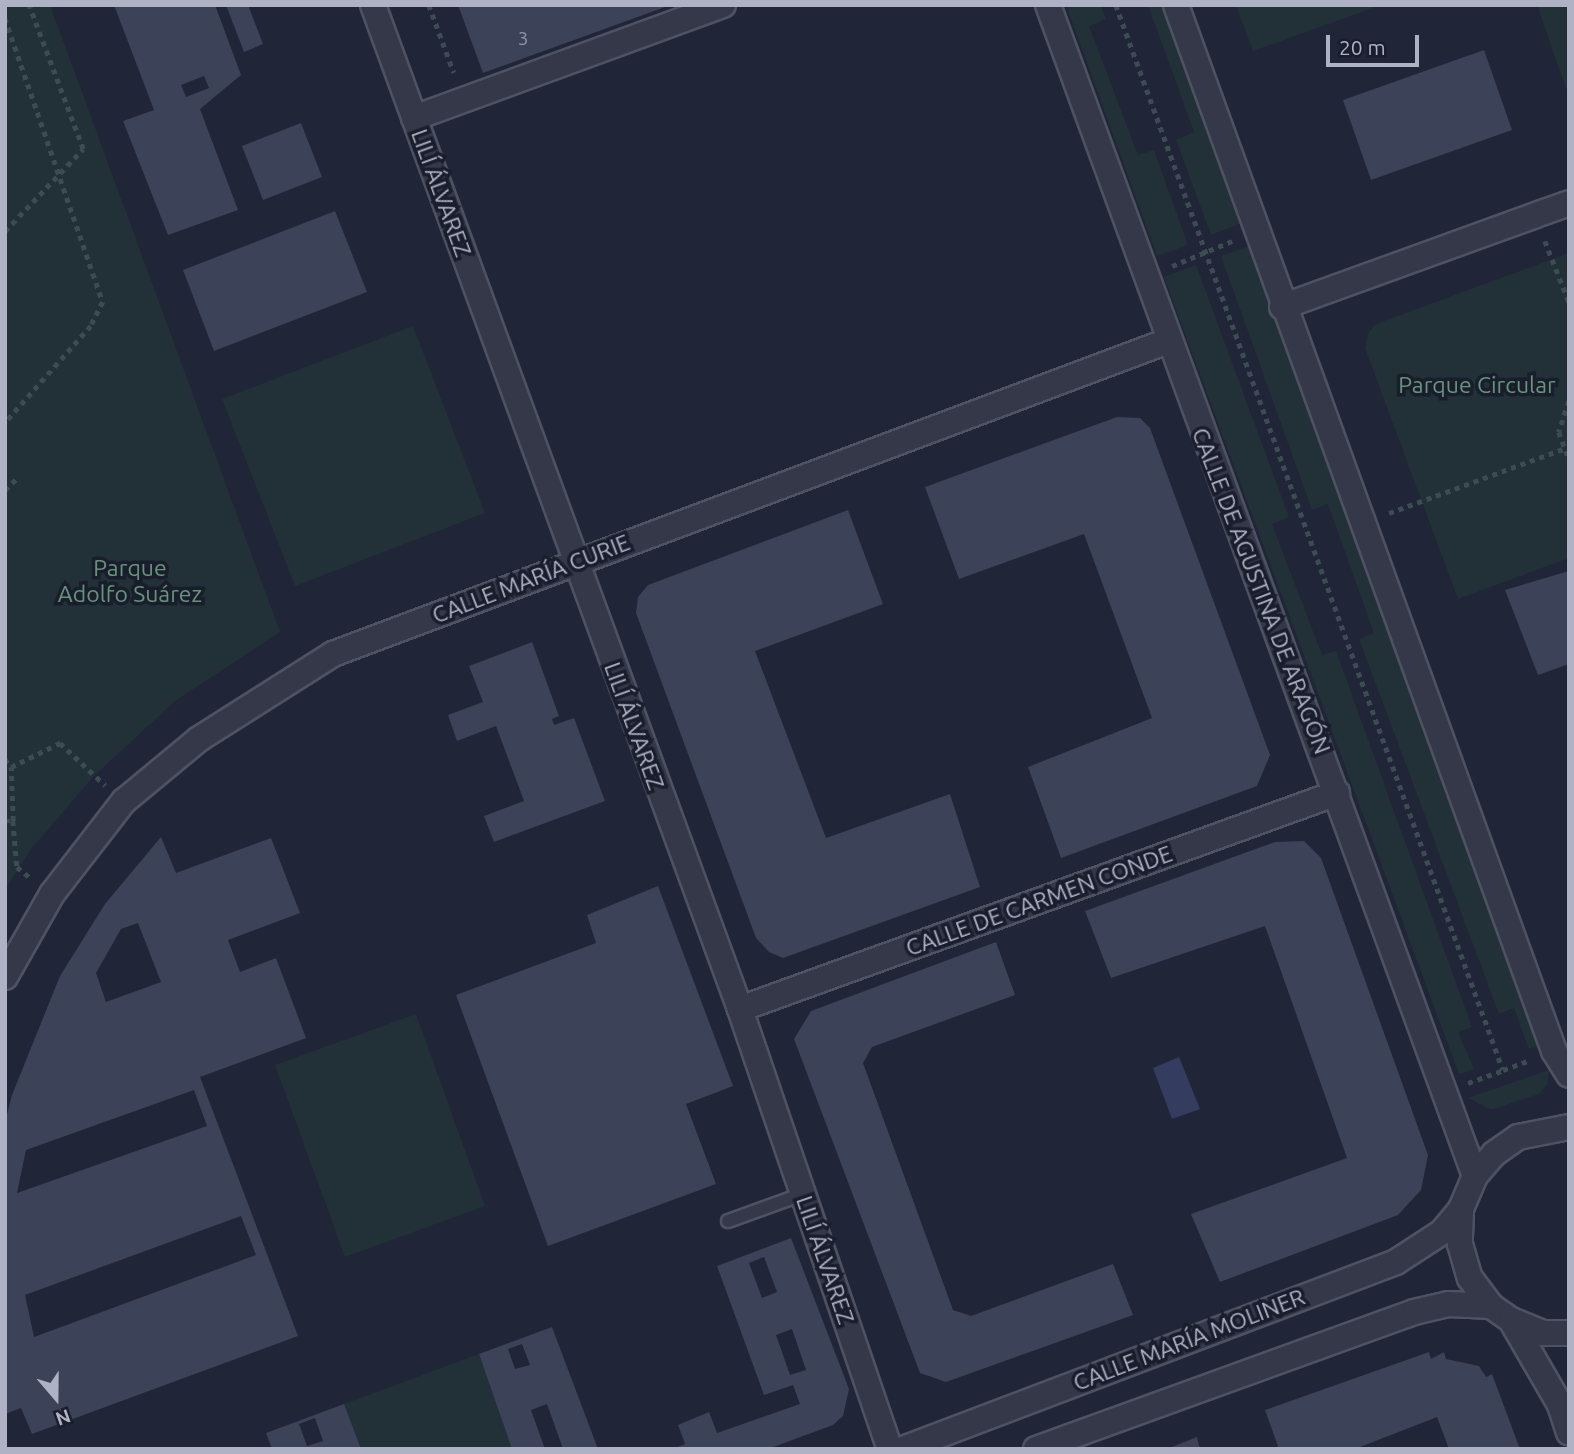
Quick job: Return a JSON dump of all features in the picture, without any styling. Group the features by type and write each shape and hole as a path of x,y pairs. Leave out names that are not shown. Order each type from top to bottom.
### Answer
{"street":[{"name":"LILÍ ÁLVAREZ","path":"373,5 573,563 740,1009 890,1449"},
{"path":"415,118 723,5"},
{"name":"CALLE DE AGUSTINA DE ARAGÓN","path":"1048,5 1168,341 1337,793 1475,1176"},
{"path":"1176,5 1282,307 1555,1051 1569,1075"},
{"path":"1282,307 1569,203"},
{"name":"CALLE MARÍA CURIE","path":"5,977 52,894 124,801 199,739 333,654 1168,341"},
{"name":"CALLE DE CARMEN CONDE","path":"740,1009 1337,793"},
{"path":"1569,1128 1518,1137 1494,1154 1475,1176 1461,1209 1460,1244 1466,1266 1501,1313 1560,1405 1569,1433"},
{"name":"CALLE MARÍA MOLINER","path":"903,1449 1396,1262 1442,1231 1461,1209"},
{"path":"1036,1449 1414,1312 1448,1304 1501,1313 1543,1333 1569,1333"}],"lane":[{"path":"728,1221 803,1194"}],"path":[{"path":"5,231 83,149 29,5"},
{"path":"429,5 464,100"},
{"path":"1116,5 1208,251 1503,1070"},
{"path":"5,18 103,302 91,326 5,423"},
{"path":"1535,215 1569,302"},
{"path":"1146,277 1256,232"},
{"path":"1569,401 1559,432 1563,450 1569,459"},
{"path":"1362,523 1563,450"},
{"path":"5,490 17,478"},
{"path":"11,767 60,743 124,801"},
{"path":"5,758 11,767 17,867 52,894"},
{"path":"5,821 13,821"},
{"path":"1445,1092 1555,1051"}],"green space":[{"name":"Parque Adolfo Suárez","path":"5,5 50,5 280,632 175,701 94,776 31,849 5,890"},
{"path":"1066,5 1101,5 1106,19 1089,26 1138,155 1154,150 1188,245 1157,256"},
{"path":"1148,5 1163,5 1242,223 1211,235 1176,140 1194,132"},
{"path":"1236,5 1381,5 1253,51"},
{"path":"1537,5 1569,5 1569,97"},
{"path":"1252,245 1543,1044 1529,1049 1514,1008 1499,1014 1359,639 1374,633 1328,504 1312,510 1221,256"},
{"name":"Parque Circular","path":"1569,253 1569,558 1458,599 1365,348 1369,332 1376,324"},
{"path":"1196,265 1289,517 1272,524 1322,655 1336,651 1472,1027 1458,1032 1474,1069 1459,1074 1164,277"},
{"path":"413,326 485,513 295,586 222,399"},
{"path":"416,1014 485,1206 345,1257 275,1065"},
{"path":"1549,1070 1547,1085 1539,1094 1491,1110 1468,1098"},
{"path":"479,1354 512,1449 361,1449 344,1404"}],"water":[{"path":"1179,1057 1200,1109 1172,1119 1153,1068"}],"building":[{"path":"114,5 215,5 241,75 200,109 238,210 168,235 123,121 154,110","holes":["204,76 209,88 186,97 181,85"]},
{"path":"226,5 248,5 263,44 244,52"},
{"path":"458,5 668,5 668,6 483,73"},
{"path":"1484,50 1512,130 1371,180 1343,100"},
{"path":"301,123 322,177 263,200 242,146"},
{"path":"335,211 367,292 214,351 183,270"},
{"path":"1117,417 1140,418 1150,428 1270,755 1257,786 1061,858 1028,767 1152,718 1084,534 959,579 925,487"},
{"path":"848,510 883,604 755,651 826,838 950,794 980,887 783,958 769,952 756,938 636,613 638,597 648,585"},
{"path":"1569,571 1569,664 1538,675 1505,590"},
{"path":"532,642 559,716 552,719 554,725 574,718 605,801 494,842 484,816 524,801 496,726 457,741 448,715 483,702 469,666"},
{"path":"161,837 176,873 271,838 300,913 228,940 240,972 276,958 306,1038 200,1077 298,1336 32,1434 21,1408 5,1414 5,1122 12,1095 60,976 105,904","holes":["138,923 161,982 106,1002 96,973 121,929","194,1090 207,1126 17,1193 26,1150","241,1216 256,1255 34,1337 25,1295"]},
{"path":"1304,841 1321,858 1428,1155 1421,1190 1398,1215 1220,1282 1191,1214 1347,1158 1265,926 1111,978 1085,911 1275,842"},
{"path":"658,886 733,1086 686,1104 716,1184 548,1246 456,995 596,943 587,915"},
{"path":"996,942 1015,995 872,1047 863,1063 953,1310 971,1316 1113,1264 1133,1315 946,1382 920,1373 794,1039 811,1011"},
{"path":"791,1238 849,1389 843,1416 833,1425 768,1449 673,1449 685,1444 678,1425 709,1412 717,1433 800,1404 793,1385 764,1395 717,1266","holes":["764,1257 777,1292 762,1298 749,1263","792,1329 806,1370 790,1375 776,1335"]},
{"path":"552,1327 598,1449 563,1449 547,1404 531,1410 545,1449 512,1449 479,1354","holes":["522,1344 530,1365 515,1369 508,1349"]},
{"path":"1429,1352 1431,1359 1444,1352 1446,1359 1479,1366 1486,1377 1492,1374 1520,1449 1449,1449 1437,1417 1355,1449 1279,1449 1265,1410"},
{"path":"344,1404 361,1449 272,1449 266,1433","holes":["315,1418 323,1441 307,1446 299,1424"]},
{"path":"1197,1437 1200,1449 1167,1449"}]}
